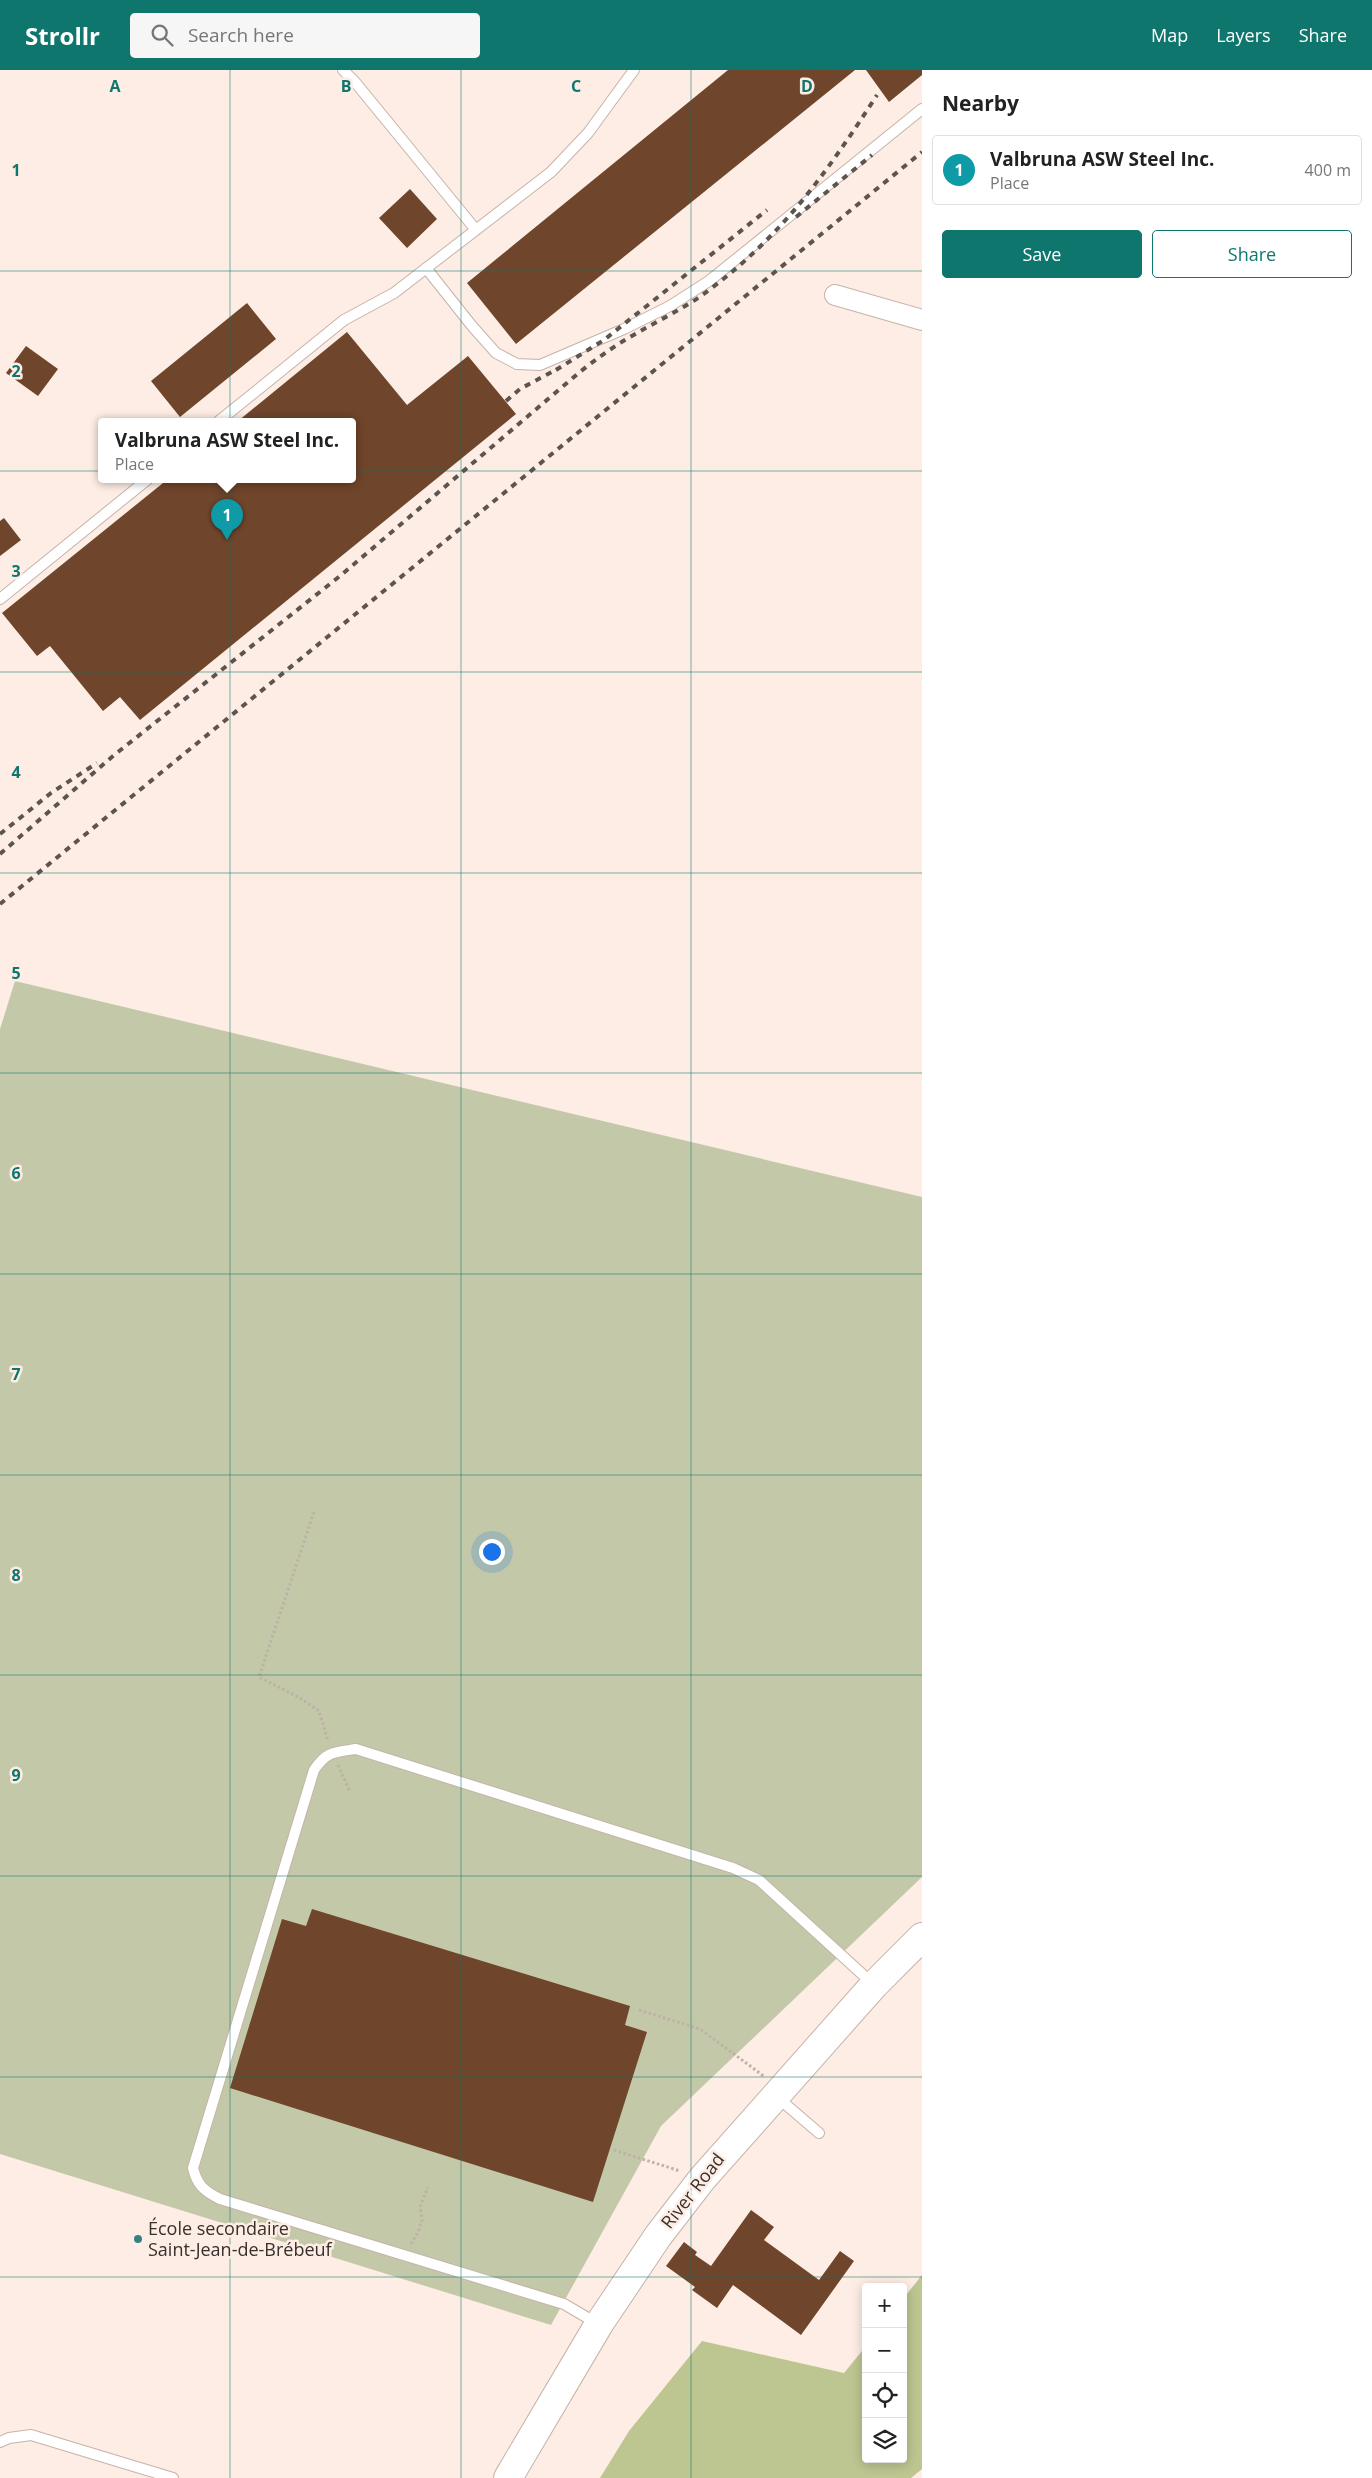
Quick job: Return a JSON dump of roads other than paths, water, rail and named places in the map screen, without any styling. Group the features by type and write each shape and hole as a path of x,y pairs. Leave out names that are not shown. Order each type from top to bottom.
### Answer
{"street":[{"path":"835,295 922,320"},
{"name":"River Road","path":"508,2478 599,2324 658,2236 702,2178 874,1985 922,1937"}],"lane":[{"path":"343,70 355,82 476,230"},
{"path":"354,70 355,82"},
{"path":"223,418 344,320 394,293 564,160 601,116 634,70"},
{"path":"426,268 496,353 517,364 540,365 596,342 647,317 709,281 922,109"},
{"path":"0,599 143,483"},
{"path":"599,2324 564,2304 220,2199 205,2191 196,2180 193,2168 314,1770 322,1757 332,1752 356,1749 733,1868 760,1880 874,1985"},
{"path":"777,2092 819,2133"},
{"path":"0,2442 9,2438 31,2435 172,2478"}],"railway":[{"path":"0,854 113,756 340,576 581,371 622,342 701,296 736,269 782,224 822,176 877,95"},
{"path":"0,904 922,152"},
{"path":"796,217 872,155"},
{"path":"556,370 604,340 767,210"},
{"path":"506,401 520,389 561,367"},
{"path":"0,834 51,793 97,763"}],"place":[{"name":"Valbruna ASW Steel Inc.","path":"227,540"},
{"name":"École secondaire Saint-Jean-de-Brébeuf","path":"138,2239"}]}
